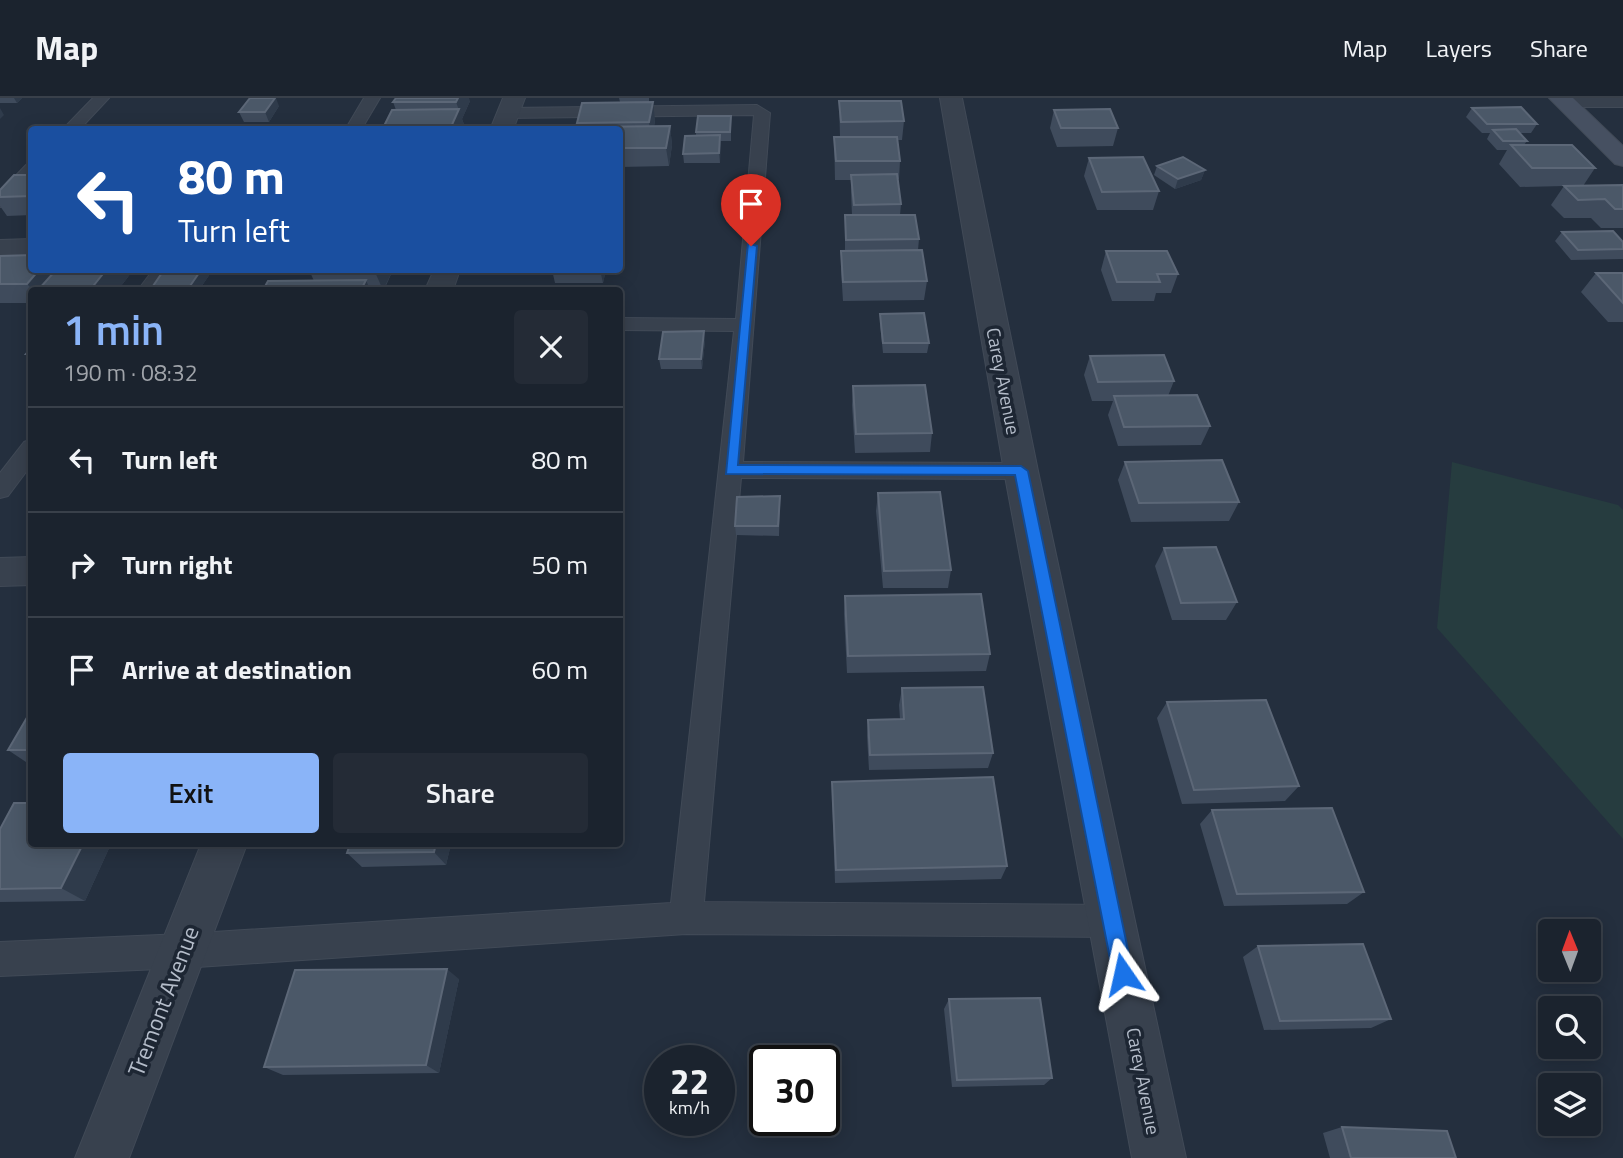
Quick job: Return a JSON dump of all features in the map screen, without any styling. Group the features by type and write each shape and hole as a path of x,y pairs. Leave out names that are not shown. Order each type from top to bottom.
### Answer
{"street":[{"name":"Carey Avenue","path":"951,98 1021,471 1159,1158"},
{"path":"1562,100 1623,159"},
{"path":"0,248 28,247"},
{"path":"0,572 28,571"},
{"name":"Tremont Avenue","path":"102,1158 223,847"}],"lane":[{"path":"75,126 101,98"},
{"path":"355,126 372,98"},
{"path":"1562,100 1623,102"},
{"path":"508,113 757,110 762,113 745,325 686,918"},
{"path":"0,202 28,173"},
{"path":"623,324 745,325"},
{"path":"0,490 28,452"},
{"path":"731,470 1021,471"},
{"path":"0,959 183,951 686,918 1113,921"}],"green space":[{"path":"1452,462 1618,505 1623,510 1623,839 1437,628"}],"building":[{"path":"250,98 275,98 265,112 239,112"},
{"path":"396,98 458,98 456,102 393,102"},
{"path":"839,101 901,101 904,121 841,122"},
{"path":"653,102 649,122 577,123 582,103"},
{"path":"1521,107 1537,124 1487,124 1472,108"},
{"path":"459,109 451,126 384,126 392,110"},
{"path":"1110,109 1118,128 1061,128 1054,110"},
{"path":"698,116 731,116 730,132 696,132"},
{"path":"670,126 666,148 623,148 623,127"},
{"path":"1516,129 1527,141 1503,141 1493,130"},
{"path":"720,135 719,153 683,154 685,136"},
{"path":"834,137 897,137 900,161 836,161"},
{"path":"1511,145 1572,145 1595,168 1532,168"},
{"path":"1143,157 1159,191 1102,192 1089,158"},
{"path":"1183,157 1205,170 1178,179 1157,166"},
{"path":"897,174 901,204 854,205 851,175"},
{"path":"14,175 28,175 28,196 0,197 0,190"},
{"path":"1623,185 1623,209 1615,209 1605,199 1578,200 1564,186"},
{"path":"845,215 915,215 919,239 846,240"},
{"path":"1613,231 1623,242 1623,249 1578,250 1562,232"},
{"path":"922,250 927,281 843,282 841,251"},
{"path":"1106,251 1167,251 1178,274 1157,274 1160,282 1117,282"},
{"path":"28,255 28,273 36,273 27,284 0,284 0,256"},
{"path":"53,273 104,273 92,287 41,287"},
{"path":"162,273 199,273 190,286 153,286"},
{"path":"1596,273 1623,273 1623,303"},
{"path":"366,280 362,287 265,287 268,281"},
{"path":"924,313 929,343 883,343 880,314"},
{"path":"704,331 701,359 659,359 663,332"},
{"path":"1164,355 1174,381 1098,382 1090,356"},
{"path":"925,385 932,433 856,434 853,386"},
{"path":"1197,395 1210,426 1124,427 1114,396"},
{"path":"1222,460 1239,502 1139,503 1125,462"},
{"path":"940,492 951,570 884,571 878,493"},
{"path":"780,496 778,526 735,526 737,497"},
{"path":"1216,547 1237,602 1181,603 1164,548"},
{"path":"981,594 990,654 848,656 845,596"},
{"path":"983,687 993,753 870,755 868,720 904,719 902,688"},
{"path":"1266,700 1299,786 1194,790 1167,702"},
{"path":"28,716 28,750 8,750"},
{"path":"993,777 1007,866 836,870 832,782"},
{"path":"14,803 28,803 28,847 82,847 61,888 0,889 0,829"},
{"path":"1332,808 1364,892 1237,894 1212,810"},
{"path":"349,847 435,847 434,852 347,853"},
{"path":"1363,944 1391,1019 1280,1021 1258,946"},
{"path":"447,969 426,1065 264,1067 295,970"},
{"path":"1040,998 1052,1078 957,1080 949,999"},
{"path":"1342,1127 1447,1131 1456,1158 1351,1158"}],"route":[{"path":"751,246 731,470 1021,471 1123,974"}]}
